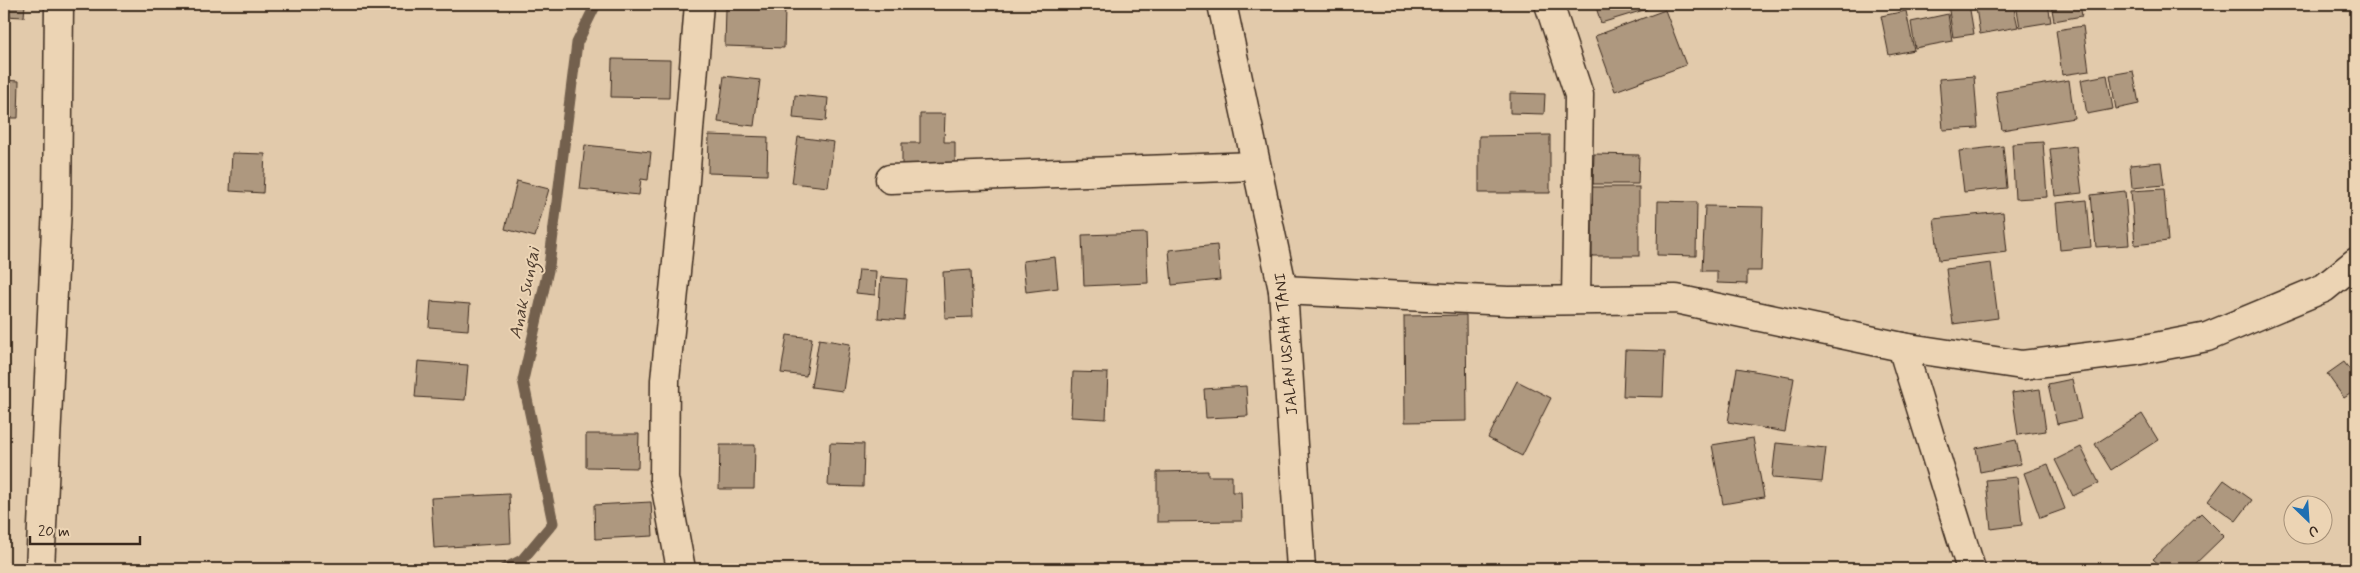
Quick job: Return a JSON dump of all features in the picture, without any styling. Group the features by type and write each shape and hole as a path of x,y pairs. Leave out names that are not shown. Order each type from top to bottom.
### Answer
{"street":[{"path":"40,569 57,207 60,4"},
{"path":"681,569 664,478 665,380 684,193 699,4"},
{"name":"JALAN USAHA TANI","path":"1222,4 1283,290 1301,569"},
{"path":"1549,4 1579,95 1576,300"},
{"path":"890,179 1256,166"},
{"path":"1283,290 1508,301 1676,299 1902,347 2022,365 2135,350 2207,337 2324,288 2356,262"},
{"path":"1902,347 1971,569"}],"building":[{"path":"4,4 25,4 24,17 4,16"},
{"path":"1595,4 1645,4 1647,9 1601,23"},
{"path":"1948,4 1969,4 1974,34 1953,37"},
{"path":"1997,4 2013,4 2018,27 1980,34 1976,8"},
{"path":"2016,4 2048,4 2051,22 2020,27"},
{"path":"2051,4 2080,4 2082,16 2054,21"},
{"path":"726,8 785,9 784,48 725,46"},
{"path":"1665,10 1686,65 1615,91 1595,36"},
{"path":"1906,11 1914,50 1889,55 1881,16"},
{"path":"1948,14 1952,41 1915,48 1911,22"},
{"path":"2083,26 2089,71 2062,75 2056,30"},
{"path":"612,59 670,60 669,98 611,97"},
{"path":"2133,71 2139,104 2116,109 2110,75"},
{"path":"2107,75 2113,109 2087,114 2081,80"},
{"path":"724,76 760,80 754,126 718,122"},
{"path":"1974,76 1978,128 1943,130 1939,79"},
{"path":"4,80 19,81 18,118 4,118"},
{"path":"2069,80 2074,118 2002,130 1996,92"},
{"path":"1510,93 1545,94 1544,114 1510,113"},
{"path":"795,95 828,98 826,121 793,118"},
{"path":"920,114 945,114 944,142 955,142 955,172 902,172 902,143 920,143"},
{"path":"709,135 768,137 767,175 708,173"},
{"path":"1550,135 1550,193 1479,193 1479,136"},
{"path":"798,137 834,142 828,187 792,183"},
{"path":"2043,142 2047,197 2015,199 2012,144"},
{"path":"585,145 651,152 648,180 641,179 639,195 580,189"},
{"path":"2003,146 2007,188 1964,192 1959,151"},
{"path":"2076,146 2082,193 2055,196 2050,149"},
{"path":"232,153 265,154 263,193 230,191"},
{"path":"1594,154 1639,155 1638,184 1593,184"},
{"path":"2161,162 2164,185 2132,188 2130,165"},
{"path":"517,181 549,189 535,237 505,229"},
{"path":"1592,187 1639,187 1639,256 1592,256"},
{"path":"2164,189 2168,241 2135,245 2131,191"},
{"path":"2125,191 2129,245 2096,247 2091,195"},
{"path":"2087,200 2091,247 2060,250 2056,203"},
{"path":"1658,201 1697,202 1696,256 1657,255"},
{"path":"1705,206 1763,207 1761,271 1747,271 1747,284 1717,283 1717,271 1702,271"},
{"path":"2003,212 2007,252 1939,260 1934,219"},
{"path":"1146,233 1148,283 1084,286 1082,235"},
{"path":"1217,245 1220,280 1172,285 1169,250"},
{"path":"1055,257 1058,288 1026,292 1023,261"},
{"path":"1991,263 1998,318 1953,324 1946,269"},
{"path":"859,270 876,271 875,295 856,293"},
{"path":"971,270 973,317 945,318 943,272"},
{"path":"881,277 907,279 904,320 878,318"},
{"path":"431,301 470,304 468,330 429,327"},
{"path":"1466,315 1467,421 1405,422 1404,316"},
{"path":"787,335 812,338 806,376 781,373"},
{"path":"819,339 850,344 843,391 811,387"},
{"path":"1625,350 1665,351 1663,397 1623,396"},
{"path":"418,361 468,365 465,400 415,397"},
{"path":"2344,362 2356,378 2356,390 2344,398 2327,374"},
{"path":"1737,368 1794,378 1785,432 1728,422"},
{"path":"1073,372 1108,373 1106,419 1071,417"},
{"path":"2072,379 2081,419 2057,424 2048,384"},
{"path":"1517,381 1551,398 1522,456 1488,438"},
{"path":"1246,386 1248,416 1206,418 1204,389"},
{"path":"2040,389 2046,431 2018,435 2012,393"},
{"path":"2142,414 2158,440 2111,470 2095,444"},
{"path":"586,434 639,434 638,468 586,467"},
{"path":"1753,438 1764,497 1723,504 1712,445"},
{"path":"2016,440 2021,464 1980,472 1976,448"},
{"path":"830,443 864,444 863,487 828,486"},
{"path":"1776,443 1826,448 1822,482 1772,478"},
{"path":"720,445 755,445 754,489 719,489"},
{"path":"2081,447 2099,483 2073,496 2055,460"},
{"path":"2048,464 2065,509 2040,518 2024,473"},
{"path":"1208,471 1208,476 1232,476 1232,492 1241,492 1242,521 1157,522 1157,472"},
{"path":"2017,477 2022,525 1991,529 1986,480"},
{"path":"2224,480 2252,500 2236,521 2208,501"},
{"path":"509,494 511,543 434,548 431,498"},
{"path":"651,502 653,536 595,539 594,505"},
{"path":"2201,513 2224,536 2190,569 2164,569 2153,559"},
{"path":"1086,566 1087,569 1051,569"},
{"path":"720,567 767,569 719,569"}],"waterway":[{"name":"Anak sungai","path":"504,569 522,560 553,523 523,380 549,266 577,43 596,4"}]}
